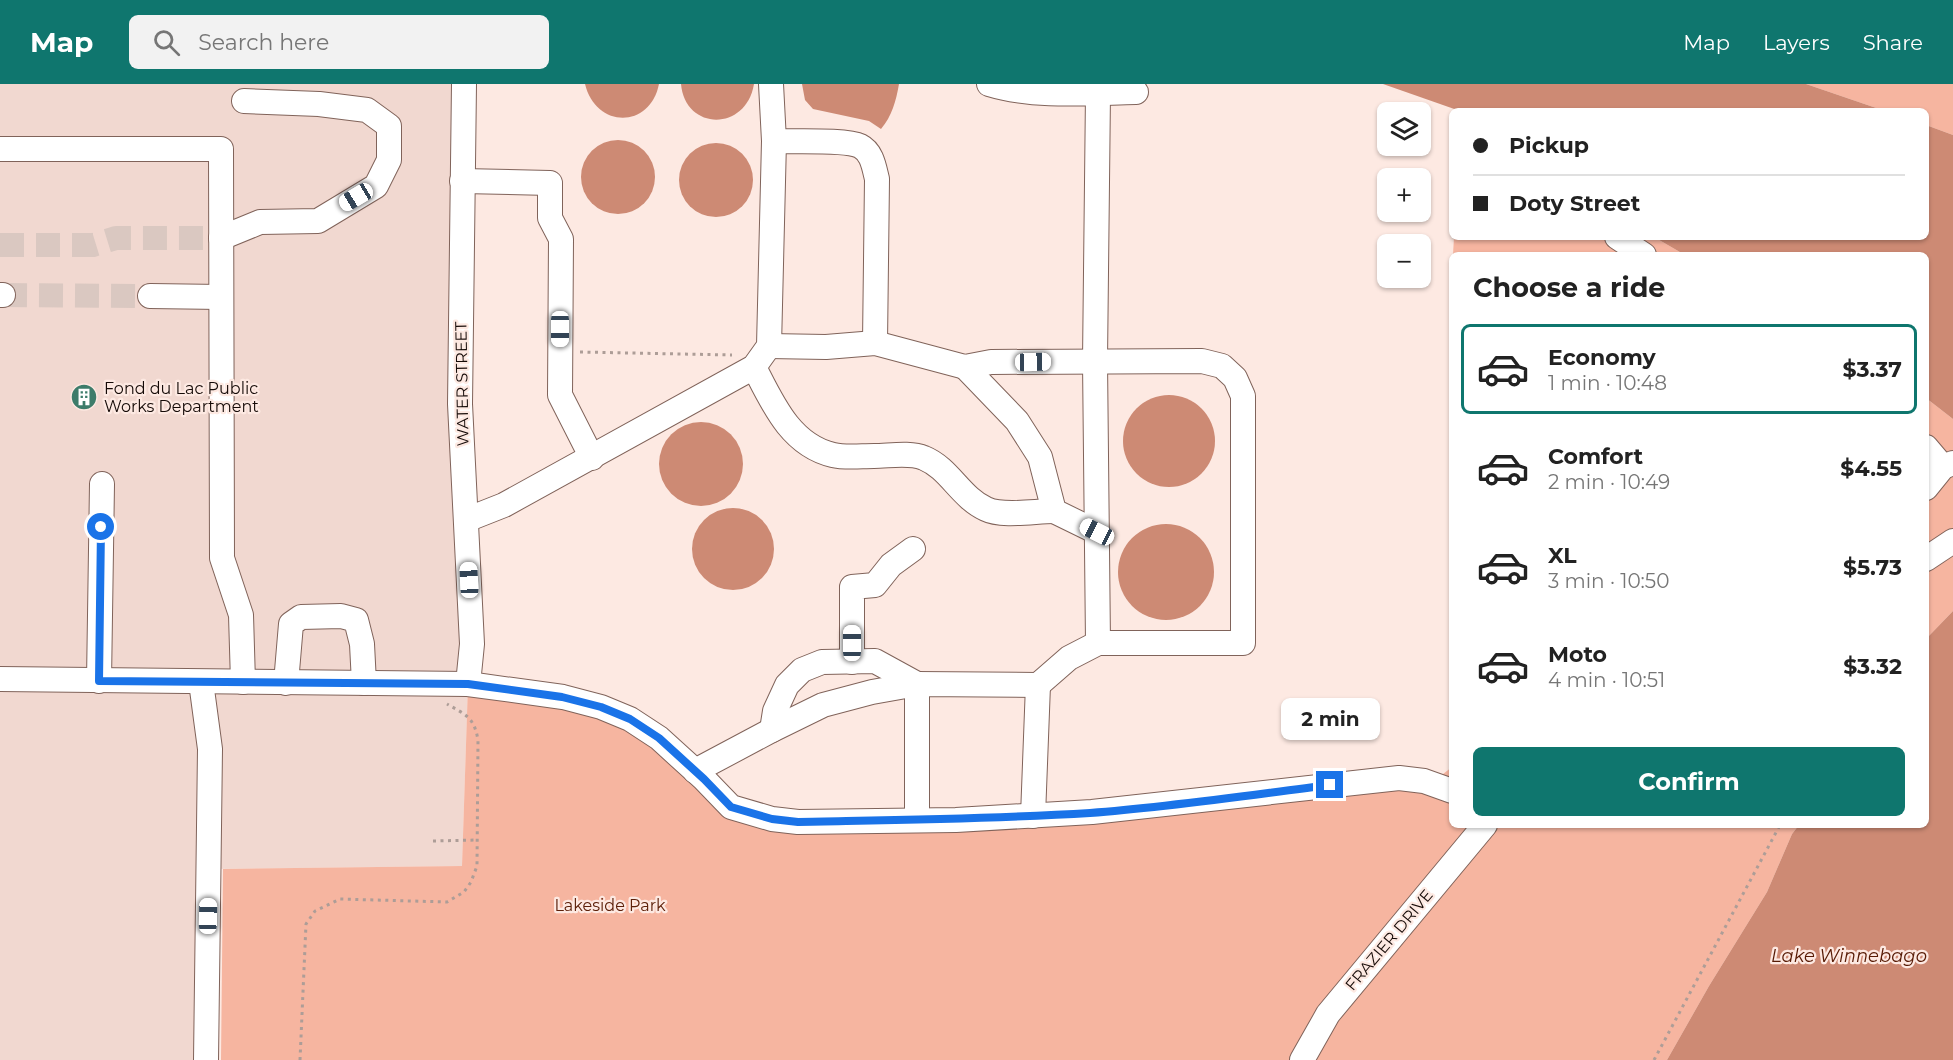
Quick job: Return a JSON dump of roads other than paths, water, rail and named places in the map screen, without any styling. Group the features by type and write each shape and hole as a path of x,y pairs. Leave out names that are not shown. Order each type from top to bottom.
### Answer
{"street":[{"name":"WATER STREET","path":"464,84 460,404 472,644 468,684"},
{"path":"771,84 774,141 761,356 775,408 793,433 813,447 834,456 919,456 933,462 975,504 988,511 1054,511 1097,532"},
{"path":"989,84 1006,89 1043,92 1136,92"},
{"path":"1098,93 1095,361 1098,643"},
{"path":"221,238 260,222 318,221 376,186 389,160 389,126 367,110 320,104 244,101"},
{"path":"774,141 861,147 872,159 877,179 875,343"},
{"path":"0,149 221,149 222,558 241,615 243,682"},
{"path":"462,181 550,183 550,218 561,239 560,395 592,458"},
{"path":"1622,240 1640,252"},
{"path":"150,296 221,297"},
{"path":"466,520 504,505 592,458 761,356 875,343 964,368 991,363 1203,361 1222,366 1235,378 1243,396 1243,644 1098,643 1069,658 1038,685 917,684 872,692 823,705 696,771"},
{"path":"964,368 1017,421 1040,457 1054,511"},
{"path":"1929,449 1948,465 1929,485"},
{"path":"99,681 102,484"},
{"path":"1929,557 1953,541"},
{"path":"852,662 852,587 875,585 891,565 913,549"},
{"path":"286,683 291,624 301,617 341,616 356,620 362,644 364,683"},
{"path":"772,730 775,711 787,685 802,670 822,662 875,661 917,684"},
{"path":"0,679 468,684 562,697 601,707 630,719 659,738 731,807 772,819 798,822 1033,816 1153,807 1399,778 1424,781 1449,790"},
{"path":"201,682 210,749 206,1060"},
{"path":"917,684 917,820"},
{"path":"1033,816 1038,685"},
{"name":"FRAZIER DRIVE","path":"1302,1060 1328,1014 1483,828"}],"water":[{"path":"585,84 659,84 654,99 645,109 635,116 623,118 611,116 600,109 591,99"},
{"path":"681,84 754,84 749,100 740,111 716,120 693,111 685,99"},
{"path":"802,84 899,84 893,108 881,129 869,121 813,109 805,100"},
{"path":"1383,84 1806,84 1876,108 1451,108"},
{"path":"1929,126 1953,135 1953,419 1929,400 1929,252 1680,252 1659,240 1929,240"},
{"path":"611,140 625,140 639,146 649,156 655,170 655,184 649,198 639,208 625,214 611,214 597,208 587,198 581,184 581,170 587,156 597,146"},
{"path":"709,143 723,143 737,149 747,159 753,173 751,194 737,211 723,217 709,217 695,211 685,201 679,187 679,173 685,159 695,149"},
{"path":"1169,395 1186,399 1201,409 1211,424 1215,441 1211,458 1201,473 1186,483 1169,487 1152,483 1137,473 1127,458 1123,441 1127,424 1137,409 1152,399"},
{"path":"693,422 709,422 725,429 736,440 743,456 740,480 731,494 709,506 693,506 677,499 666,488 659,472 659,456 666,440 677,429"},
{"path":"725,508 741,508 756,515 767,526 774,541 771,565 762,578 741,590 725,590 710,583 699,572 692,557 692,541 699,526 710,515"},
{"path":"1166,524 1184,528 1200,538 1210,554 1214,572 1210,590 1200,606 1184,616 1166,620 1148,616 1132,606 1122,590 1118,572 1122,554 1132,538 1148,528"},
{"name":"Lake Winnebago","path":"1953,611 1953,1060 1667,1060 1767,892 1797,828 1929,828 1929,636"}],"tunnel":[{"path":"0,245 93,245 116,238 221,238"},
{"path":"3,295 150,296"}],"place":[{"name":"Fond du Lac Public Works Department","path":"84,397"}],"park label":[{"name":"Lakeside Park","path":"610,905"}]}
